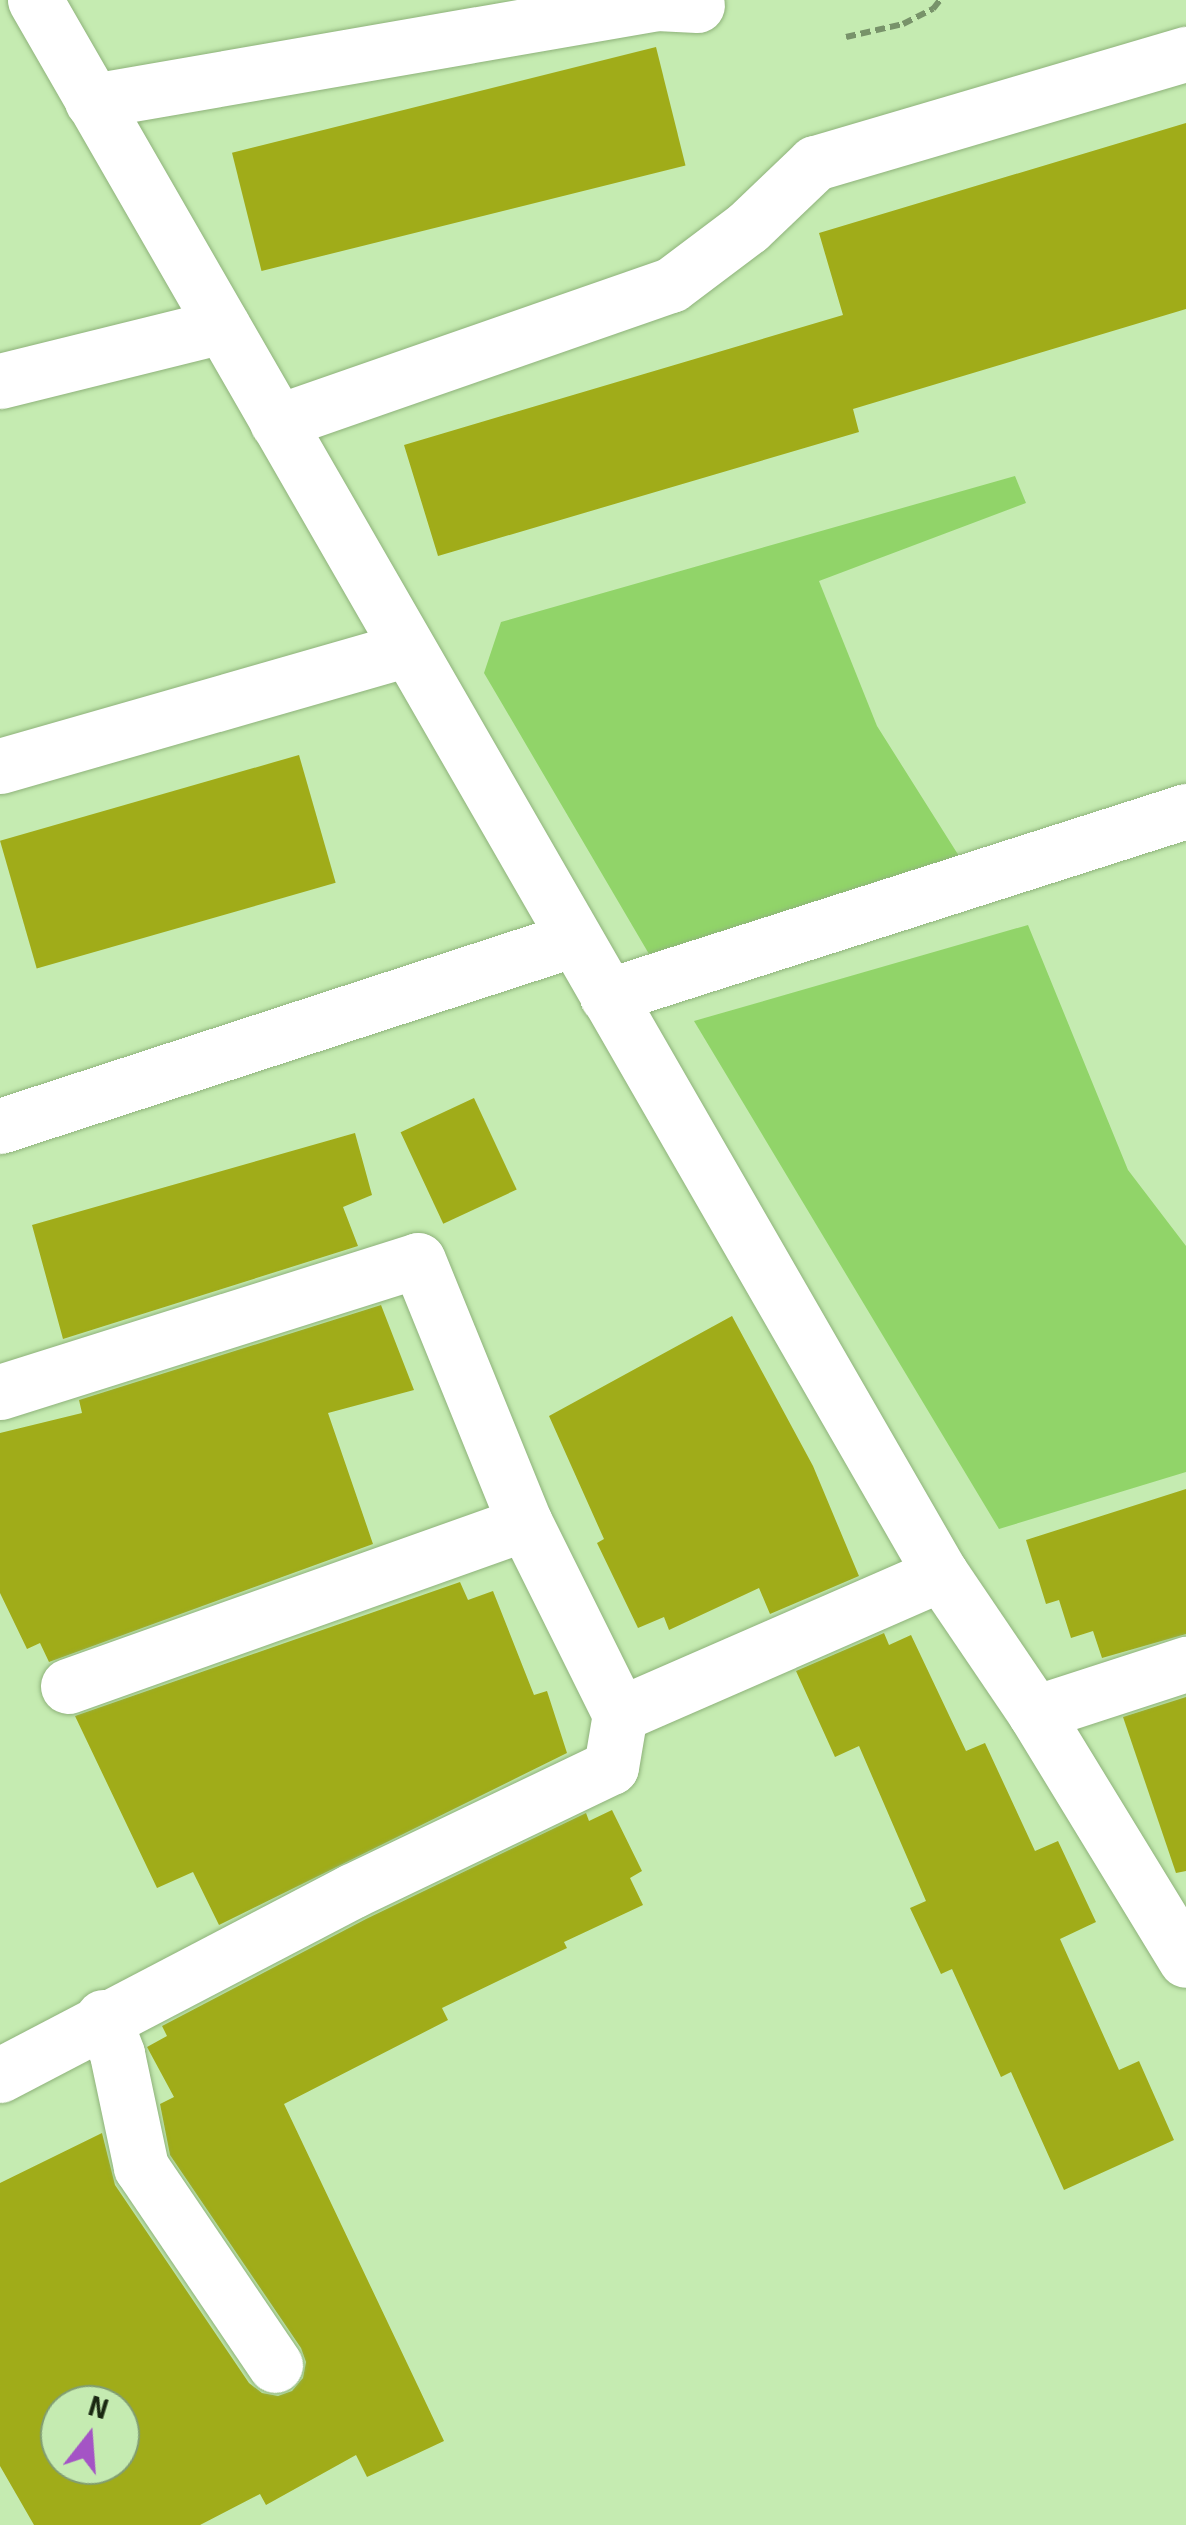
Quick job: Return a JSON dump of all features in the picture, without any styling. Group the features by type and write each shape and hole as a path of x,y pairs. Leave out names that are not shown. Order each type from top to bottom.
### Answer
{"street":[{"path":"35,0 942,1574 1034,1713 1186,1960"},
{"path":"92,100 657,3 697,5"},
{"path":"277,422 671,285 748,228 809,148 1186,54"},
{"path":"0,381 222,326"},
{"path":"0,766 407,649"},
{"path":"607,996 1182,812"},
{"path":"0,1126 574,939"},
{"path":"0,1392 418,1260 524,1523 620,1714 611,1767 103,2017 0,2075"},
{"path":"68,1686 524,1523"},
{"path":"620,1714 942,1574"},
{"path":"1034,1713 1186,1664"},
{"path":"103,2017 117,2054 141,2166 275,2365"}],"path":[{"path":"846,37 903,24 933,9 940,0"}],"shaded area":[{"path":"1015,476 1026,503 819,581 877,726 964,864 649,954 484,673 501,622"},
{"path":"1028,925 1128,1170 1186,1246 1186,1472 999,1529 694,1021"}],"building":[{"path":"656,47 686,165 261,271 232,153"},
{"path":"1186,123 1186,309 853,409 859,432 438,556 404,445 843,315 819,233"},
{"path":"299,755 336,883 37,969 0,841"},
{"path":"474,1098 517,1190 443,1224 401,1132"},
{"path":"355,1133 372,1195 343,1207 358,1246 63,1339 32,1225"},
{"path":"381,1305 414,1390 328,1413 373,1544 49,1662 40,1643 27,1649 0,1593 0,1433 82,1413 79,1400"},
{"path":"732,1316 813,1466 859,1576 770,1614 759,1588 669,1630 664,1617 638,1628 597,1543 604,1539 549,1416"},
{"path":"1186,1489 1186,1634 1102,1658 1093,1631 1071,1638 1059,1600 1046,1604 1026,1540"},
{"path":"460,1582 468,1600 493,1591 534,1695 547,1691 567,1753 219,1925 193,1872 157,1888 75,1716"},
{"path":"884,1633 889,1645 911,1635 966,1751 985,1743 1035,1851 1058,1841 1096,1922 1060,1939 1119,2070 1139,2061 1174,2140 1064,2190 1011,2072 1001,2077 952,1969 941,1974 910,1908 926,1901 859,1746 835,1757 796,1671"},
{"path":"1186,1697 1186,1871 1176,1873 1123,1717"},
{"path":"612,1810 642,1871 630,1878 643,1905 564,1942 567,1948 442,2008 448,2020 284,2104 444,2441 367,2477 356,2455 266,2505 260,2494 200,2525 34,2525 0,2466 0,2183 102,2133 115,2185 249,2383 262,2393 278,2396 292,2391 303,2378 306,2362 301,2348 170,2155 160,2104 174,2097 147,2047 167,2036 162,2026 366,1919 586,1813 589,1821"}]}
